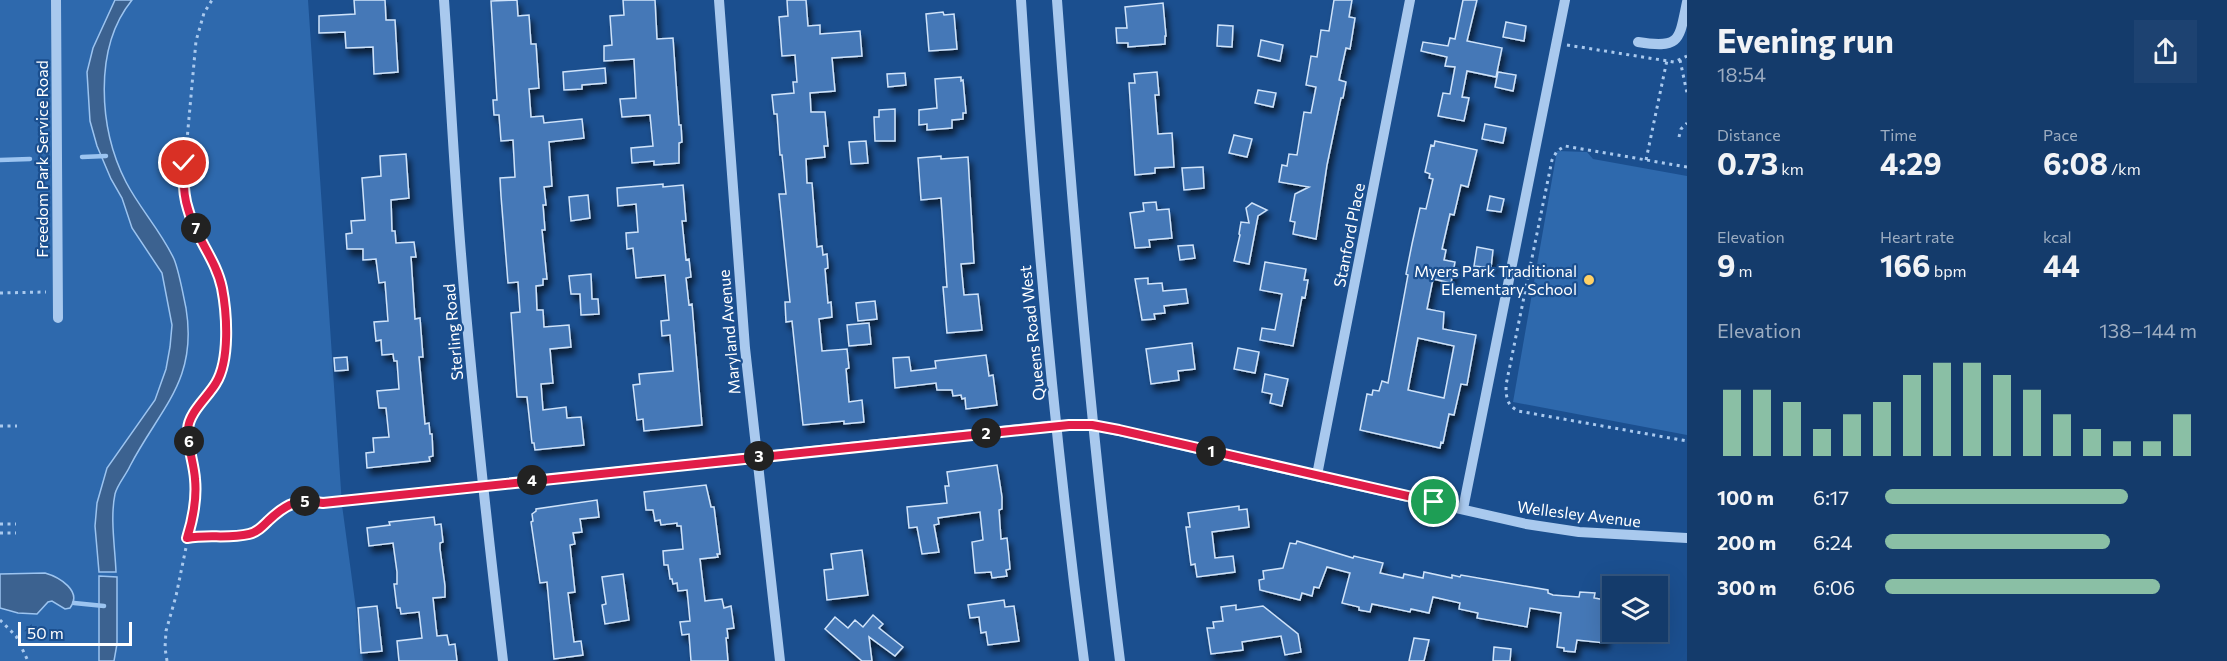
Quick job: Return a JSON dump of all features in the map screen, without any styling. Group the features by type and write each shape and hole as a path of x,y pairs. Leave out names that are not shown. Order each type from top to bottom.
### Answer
{"street":[{"name":"Freedom Park Service Road","path":"56,0 58,318"},
{"name":"Sterling Road","path":"444,0 458,218 483,486 503,661"},
{"name":"Maryland Avenue","path":"719,0 733,206 757,456 780,661"},
{"name":"Queens Road West","path":"1021,0 1042,288 1084,661"},
{"path":"1057,0 1075,242 1092,425 1120,661"},
{"name":"Stanford Place","path":"1317,475 1410,0"},
{"path":"1462,509 1565,0"},
{"path":"1638,42 1668,45 1676,39 1680,32 1687,2"},
{"name":"Wellesley Avenue","path":"331,502 1056,425 1092,425 1551,528 1613,535 1687,538"}],"path":[{"path":"167,661 166,631 180,578 196,491 188,428 192,418 218,380 224,364 224,309 221,285 209,253 192,220 183,184 196,41 204,14 212,0"},
{"path":"1556,44 1667,60 1680,60 1687,56"},
{"path":"1646,160 1667,60"},
{"path":"1680,60 1687,93"},
{"path":"1679,137 1687,123"},
{"path":"1687,167 1565,146 1557,151 1552,160 1506,386 1506,398 1511,407 1518,411 1687,441"},
{"path":"0,293 48,292"},
{"path":"0,426 17,426"},
{"path":"187,538 248,534 259,530 278,512 294,502 331,502"},
{"path":"0,524 16,524"},
{"path":"0,533 16,533"},
{"path":"0,620 16,636 28,661"}],"shaded area":[{"path":"0,0 308,0 342,505 363,661 0,661"},
{"path":"115,0 132,0 119,19 106,65 104,89 110,138 126,182 174,259 186,308 188,333 187,355 174,393 115,494 113,523 116,572 99,572 95,526 97,503 107,468 155,400 166,369 172,325 162,273 132,228 122,198 97,146 90,121 87,72 93,48"},
{"path":"1557,151 1587,152 1593,159 1687,176 1687,435 1513,402"},
{"path":"45,573 68,586 74,596 70,608 65,609 52,601 48,602 37,614 18,613 0,608 0,574"},
{"path":"99,576 117,577 117,644 114,661 99,661"}],"building":[{"path":"354,0 385,0 386,20 395,20 398,72 374,74 373,47 346,48 345,32 319,33 319,16 355,14"},
{"path":"517,0 518,16 529,15 531,44 536,44 539,88 529,89 531,117 543,116 544,123 582,119 584,138 549,142 552,186 544,187 545,230 542,230 547,279 543,279 543,285 536,286 537,310 543,310 544,327 569,325 571,347 550,349 553,383 541,384 543,410 566,407 567,418 581,417 584,445 535,450 534,443 532,443 527,397 517,397 511,313 520,312 518,282 508,283 501,196 500,178 515,177 513,140 501,141 499,115 494,115 493,100 497,100 491,1"},
{"path":"623,0 655,0 657,39 673,38 682,142 679,143 679,163 654,165 654,161 632,163 631,148 653,146 650,115 622,117 620,99 636,98 634,59 604,61 604,46 612,45 610,16 624,15"},
{"path":"787,0 806,0 808,26 820,25 820,34 860,31 862,56 832,58 835,91 810,93 811,112 825,112 828,146 824,146 825,157 806,159 807,183 812,183 817,247 822,246 823,255 827,254 828,268 825,269 828,303 831,302 832,317 819,319 822,351 847,349 849,402 862,400 864,422 844,424 844,421 803,425 792,321 786,322 785,302 790,302 779,194 786,194 777,114 774,114 772,95 794,93 793,82 797,82 795,55 782,56 779,17 788,16"},
{"path":"1334,0 1352,0 1349,17 1355,18 1350,49 1346,48 1339,80 1346,82 1327,165 1316,239 1293,234 1295,222 1290,221 1295,194 1309,187 1279,182 1282,165 1287,166 1289,154 1297,155 1304,112 1311,113 1316,87 1306,85 1311,56 1317,57 1321,30 1329,31"},
{"path":"1463,0 1477,0 1467,41 1502,48 1496,77 1467,71 1462,97 1469,98 1464,121 1438,116 1443,93 1450,94 1455,67 1445,66 1447,57 1421,51 1423,42 1448,46 1450,38 1455,39"},
{"path":"1163,3 1165,44 1128,47 1128,43 1117,43 1116,28 1127,28 1125,7"},
{"path":"943,12 944,15 954,14 957,49 929,51 926,14"},
{"path":"1506,22 1526,26 1524,41 1503,37"},
{"path":"1218,25 1233,26 1232,47 1217,46"},
{"path":"1261,40 1283,45 1280,61 1258,56"},
{"path":"605,68 606,83 582,85 582,89 564,90 563,72"},
{"path":"1157,72 1159,95 1155,95 1158,134 1172,133 1174,167 1155,168 1155,173 1135,175 1129,83 1135,83 1134,74"},
{"path":"1498,72 1516,75 1513,91 1495,87"},
{"path":"905,73 906,85 888,87 887,74"},
{"path":"961,77 966,113 963,113 963,119 952,120 952,128 927,130 927,124 919,125 919,110 937,108 935,79"},
{"path":"1258,90 1276,93 1273,107 1255,103"},
{"path":"895,109 895,141 875,141 874,117 879,117 879,110"},
{"path":"1485,124 1506,128 1503,143 1482,139"},
{"path":"1234,135 1252,139 1247,157 1229,153"},
{"path":"866,141 868,163 851,164 849,142"},
{"path":"1435,141 1477,150 1468,187 1461,185 1454,215 1450,214 1442,249 1446,250 1444,260 1455,262 1451,283 1433,279 1427,309 1444,312 1443,329 1476,335 1467,385 1461,384 1454,415 1449,414 1440,448 1360,430 1367,394 1372,395 1373,390 1379,391 1382,381 1388,383 1412,244 1420,208 1426,209 1433,179 1429,178 1430,174 1425,172 1431,145 1434,146","holes":["1418,338 1454,346 1444,398 1408,390"]},
{"path":"406,154 409,198 391,200 392,231 395,231 396,243 414,242 416,257 411,257 415,319 420,318 423,357 419,357 425,424 429,423 430,434 432,434 433,456 429,457 430,461 367,468 366,453 374,452 373,438 389,437 386,408 379,408 377,391 399,389 397,361 394,361 393,354 382,355 381,340 376,341 374,322 388,321 385,282 379,283 376,259 363,260 363,249 347,249 346,234 352,233 351,221 365,220 362,178 381,176 380,156"},
{"path":"941,156 941,159 968,157 974,263 961,264 964,295 978,294 982,330 947,333 943,287 947,287 941,198 921,200 918,158"},
{"path":"1203,167 1204,188 1184,190 1182,168"},
{"path":"663,184 663,187 683,185 686,221 682,221 686,260 689,259 691,277 686,278 689,305 692,304 702,425 644,431 643,419 637,420 633,385 640,384 639,374 673,371 670,335 662,336 661,321 669,320 665,275 636,278 633,248 627,249 626,233 638,232 636,204 618,206 617,188"},
{"path":"588,195 590,218 571,221 569,197"},
{"path":"1490,196 1504,199 1501,212 1487,210"},
{"path":"1156,202 1157,210 1169,209 1172,238 1149,240 1150,247 1135,248 1130,213 1144,211 1143,203"},
{"path":"1252,203 1267,210 1258,216 1249,264 1234,261 1241,222 1249,223 1246,208"},
{"path":"1193,245 1195,258 1180,260 1178,246"},
{"path":"1477,247 1493,250 1491,268 1474,266"},
{"path":"1265,262 1306,269 1304,280 1308,280 1305,298 1302,297 1293,346 1260,340 1262,328 1275,330 1282,294 1260,290"},
{"path":"591,274 592,299 598,299 599,314 581,315 580,294 571,294 569,276"},
{"path":"1148,278 1148,284 1162,283 1163,291 1186,289 1188,303 1164,306 1165,313 1154,314 1155,319 1142,320 1135,279"},
{"path":"875,301 877,319 858,321 856,303"},
{"path":"869,323 871,344 849,346 847,325"},
{"path":"1192,343 1195,369 1178,371 1179,380 1151,384 1146,349"},
{"path":"1238,348 1259,352 1255,373 1234,369"},
{"path":"986,355 989,376 993,375 997,405 966,409 965,398 962,399 961,395 953,396 952,390 937,390 936,383 895,388 893,358 909,357 911,371 936,368 935,361"},
{"path":"347,357 348,370 335,371 334,358"},
{"path":"1265,374 1288,379 1282,406 1270,403 1272,394 1262,392"},
{"path":"997,465 1002,497 1002,509 999,510 1001,539 1007,538 1009,557 1010,569 1006,570 1007,576 992,578 991,572 975,573 972,542 983,540 980,512 938,518 939,524 934,525 939,552 922,554 917,527 909,528 907,507 947,503 945,486 949,486 947,472"},
{"path":"706,485 711,507 714,507 720,554 717,554 718,557 700,559 705,601 722,599 724,608 731,606 734,628 727,629 728,661 691,661 689,634 682,635 680,622 690,621 687,590 678,591 677,583 673,584 670,579 668,565 664,565 663,551 683,549 681,526 677,526 677,523 661,525 660,520 655,521 653,510 646,510 644,492"},
{"path":"597,500 599,517 580,519 582,532 573,533 575,544 570,545 575,592 568,593 574,642 581,641 583,655 554,659 547,582 540,583 531,522 533,521 532,514 536,509"},
{"path":"1239,506 1239,510 1247,509 1249,527 1212,532 1215,558 1233,556 1235,572 1197,577 1195,564 1191,565 1186,527 1190,527 1188,513"},
{"path":"434,517 435,525 441,524 443,542 440,543 440,549 445,586 445,597 433,598 437,636 447,635 449,645 455,644 457,661 399,661 397,641 422,638 419,612 401,614 400,608 397,608 394,584 397,584 397,572 393,543 369,546 367,528 390,525 389,522"},
{"path":"1297,541 1353,558 1354,556 1383,563 1380,573 1403,578 1404,574 1423,578 1424,572 1452,578 1452,575 1460,577 1461,575 1548,590 1548,593 1553,595 1579,597 1580,592 1595,593 1594,598 1602,599 1602,642 1605,643 1577,640 1575,652 1564,651 1564,648 1557,647 1561,613 1530,608 1527,627 1477,618 1478,613 1459,609 1460,603 1433,597 1429,613 1411,609 1410,612 1372,604 1370,612 1359,610 1359,607 1342,603 1350,573 1327,567 1319,588 1314,587 1312,596 1302,593 1300,600 1260,590 1259,580 1264,579 1263,571 1283,568 1290,543 1296,544"},
{"path":"862,550 868,595 827,600 824,570 833,569 831,554"},
{"path":"623,574 629,620 605,624 602,605 606,604 602,577"},
{"path":"1004,600 1005,607 1014,606 1019,641 988,645 986,632 981,633 979,617 970,618 968,605"},
{"path":"1236,605 1236,610 1263,606 1298,634 1301,652 1285,655 1281,636 1242,642 1243,650 1211,654 1207,628 1214,628 1213,622 1223,621 1221,607"},
{"path":"377,606 382,651 361,653 358,608"},
{"path":"873,615 883,624 879,628 903,647 895,656 869,637 872,661 862,661 825,629 835,617 848,628 855,620 863,627"},
{"path":"1414,638 1429,640 1424,661 1409,661"},
{"path":"1494,647 1511,649 1510,661 1493,661"}],"waterway":[{"path":"82,157 106,156"},
{"path":"0,160 30,159"},
{"path":"74,603 104,606"}],"place":[{"name":"Myers Park Traditional Elementary School","path":"1589,280"}],"route":[{"path":"184,163 183,184 188,208 219,277 223,291 225,325 224,364 213,389 202,402 188,428 196,491 187,538 216,535 238,536 254,533 278,512 294,502 323,503 1056,425 1092,425 1119,430 1434,502"}]}
